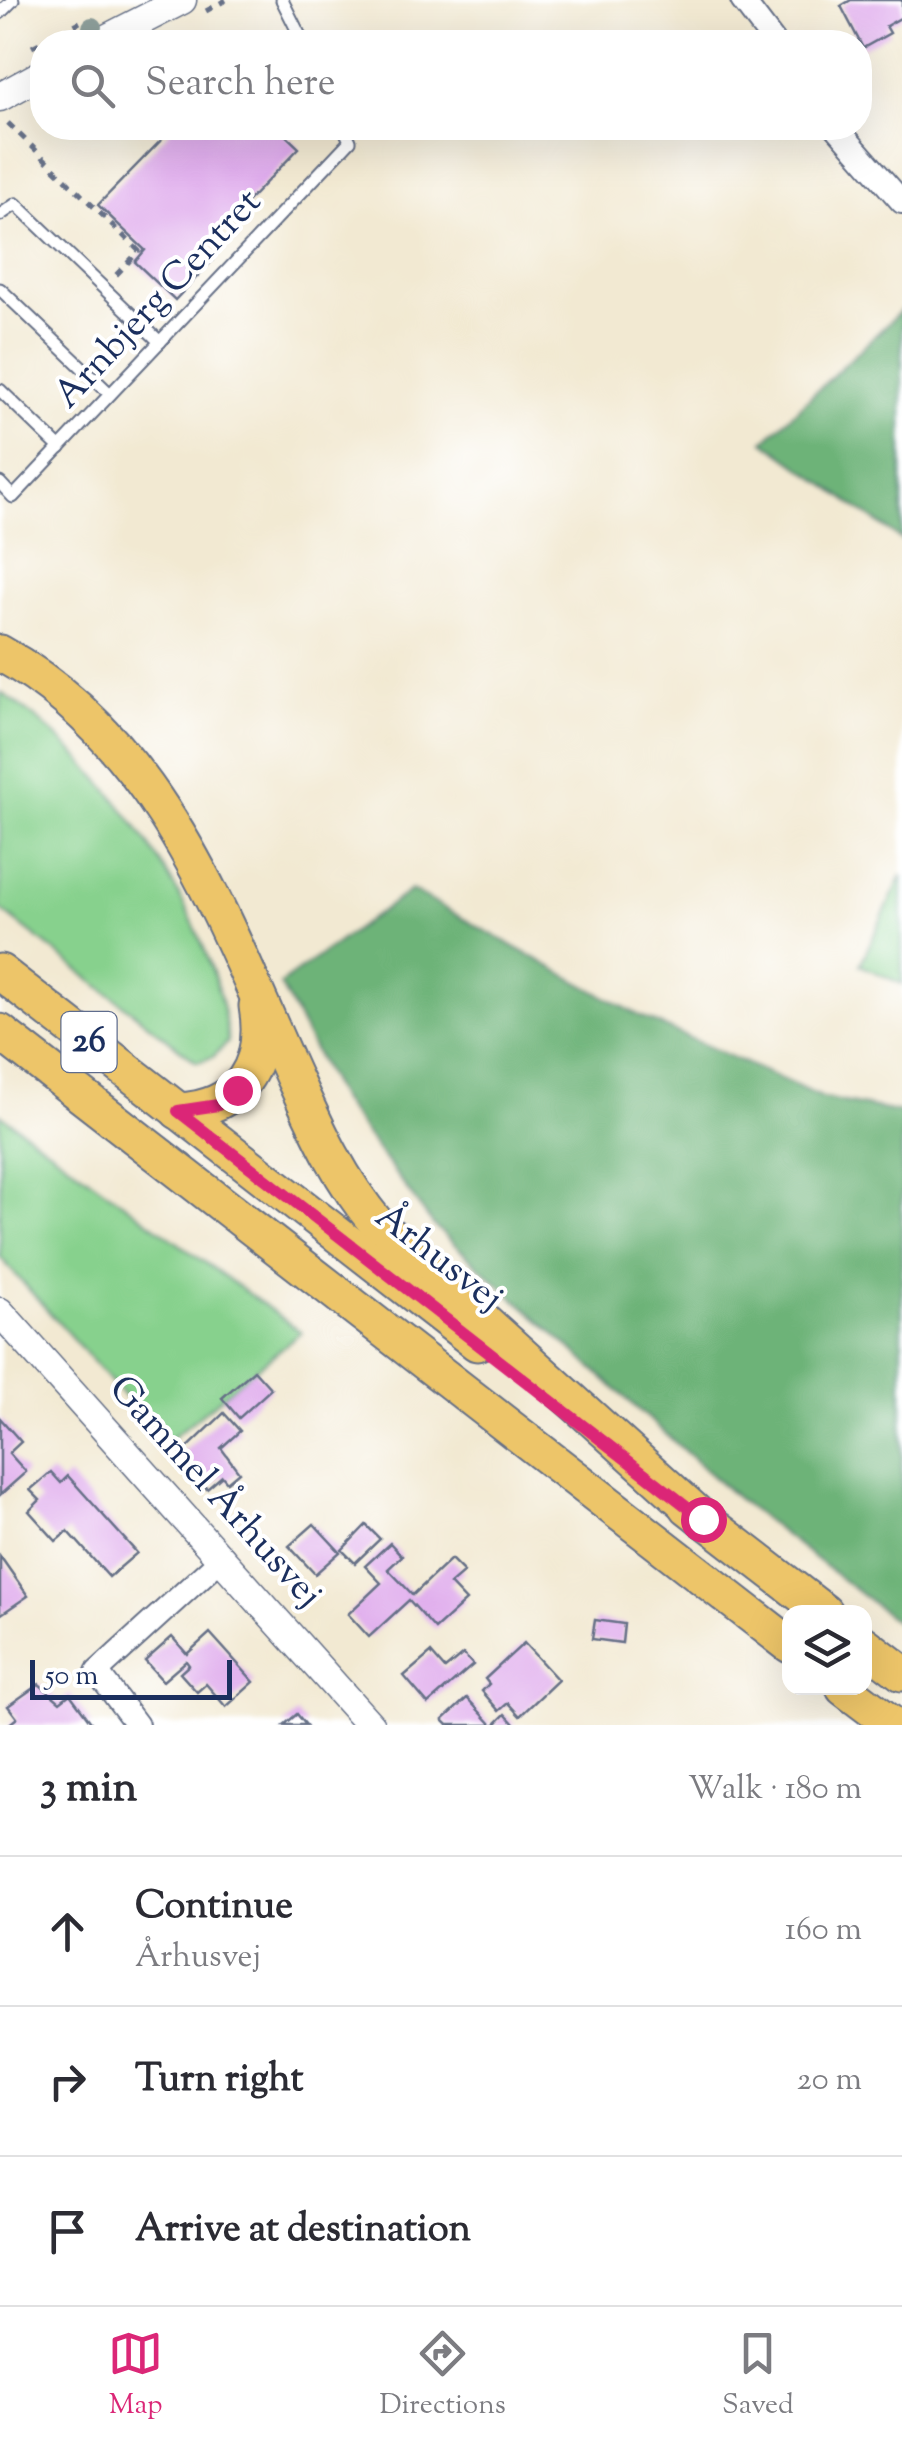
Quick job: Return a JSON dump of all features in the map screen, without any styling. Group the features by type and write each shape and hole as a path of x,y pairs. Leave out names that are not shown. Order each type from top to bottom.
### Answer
{"main road":[{"path":"0,652 56,686 110,740 164,805 206,880 256,1000 332,1163 378,1225 703,1519"},
{"name":"Århusvej","path":"0,972 815,1605"},
{"path":"178,1111 218,1105 248,1076 258,1036 256,1000"},
{"name":"26","path":"0,1032 782,1639"},
{"path":"872,1650 902,1673"},
{"path":"853,1695 892,1725"}],"street":[{"path":"94,30 182,0"},
{"path":"742,0 765,30"},
{"path":"1,107 30,84"},
{"path":"848,140 902,202"},
{"name":"Gammel Århusvej","path":"0,1312 370,1725"},
{"path":"137,1725 97,1672 223,1558"}],"lane":[{"path":"0,14 13,0"},
{"path":"282,0 297,30"},
{"name":"Arnbjerg Centret","path":"0,484 14,497 350,140"},
{"path":"0,215 16,204 160,342"},
{"path":"0,289 110,394"},
{"path":"0,390 60,448"}],"path":[{"path":"18,55 30,51"},
{"path":"1,107 30,137"},
{"path":"33,140 139,251 103,287"}],"green space":[{"path":"902,310 902,540 764,441"},
{"path":"0,692 78,757 149,845 178,894 202,944 219,994 228,1042 213,1057 197,1062 0,909"},
{"path":"902,875 902,984 860,965"},
{"path":"411,890 642,1017 823,1098 902,1113 902,1626 737,1498 434,1226 339,1098 280,984"},
{"path":"0,1114 301,1332 166,1443 0,1257"}],"building":[{"path":"851,0 902,0 902,17 886,26 890,33 872,43 872,30 854,30 841,6"},
{"path":"161,140 291,140 299,148 201,250 212,261 175,300 135,262 145,250 98,205"},
{"path":"254,1370 271,1389 239,1418 222,1398"},
{"path":"224,1413 240,1431 221,1448 239,1472 227,1482 222,1476 207,1489 179,1456"},
{"path":"0,1418 21,1442 9,1453 26,1472 0,1495"},
{"path":"51,1472 61,1483 68,1476 137,1553 109,1577 68,1531 56,1541 29,1511 40,1500 30,1490"},
{"path":"314,1524 340,1552 315,1574 289,1546"},
{"path":"366,1525 380,1539 355,1563 342,1550"},
{"path":"390,1543 402,1556 388,1569 413,1595 451,1559 464,1572 450,1584 466,1601 435,1629 409,1600 369,1637 348,1614 381,1583 365,1566"},
{"path":"0,1556 28,1596 0,1615"},
{"path":"595,1620 624,1624 622,1643 592,1639"},
{"path":"210,1633 254,1682 226,1707 206,1684 197,1692 180,1673 189,1665 186,1661 163,1681 145,1661 172,1637 187,1654"},
{"path":"524,1643 558,1680 520,1716 508,1703 499,1711 482,1691 489,1684 485,1679"},
{"path":"431,1653 445,1669 463,1654 473,1665 428,1704 404,1676"},
{"path":"39,1684 60,1702 70,1694 93,1725 8,1725 17,1718 8,1706"},
{"path":"467,1698 492,1725 448,1725 443,1720"},
{"path":"297,1714 306,1725 284,1725"},
{"path":"505,1714 515,1725 494,1725"}],"route":[{"path":"237,1090 218,1105 178,1111 703,1519"}]}
